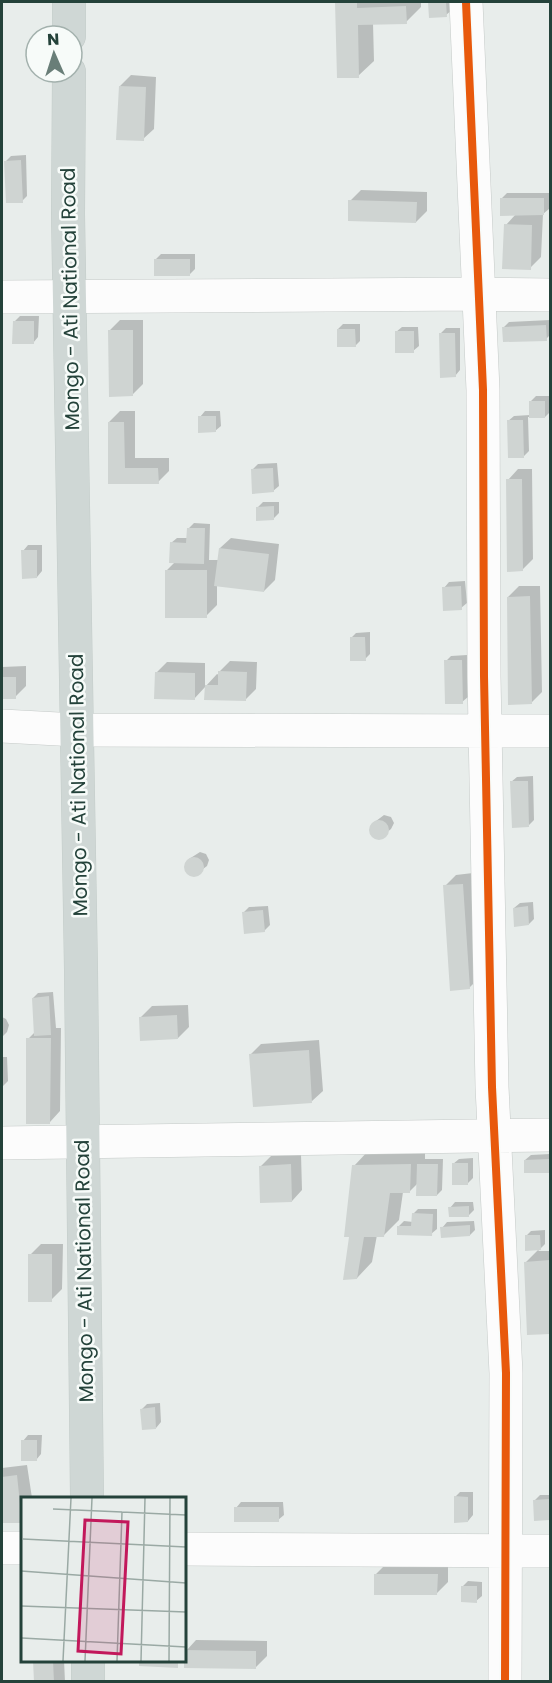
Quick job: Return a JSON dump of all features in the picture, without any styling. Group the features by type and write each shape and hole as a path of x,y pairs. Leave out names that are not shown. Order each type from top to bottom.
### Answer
{"main road":[{"path":"69,2 69,24"},
{"name":"Mongo - Ati National Road","path":"69,84 69,298 87,1497"},
{"path":"88,1662 88,1682"}],"street":[{"path":"466,2 483,390 485,732 494,1136 506,1372 505,1682"},
{"path":"2,297 550,295"},
{"path":"2,726 77,730 550,731"},
{"path":"2,1143 83,1140 550,1135"},
{"path":"2,1548 21,1548"},
{"path":"186,1549 550,1551"}],"building":[{"path":"335,2 357,2 357,8 406,6 407,24 358,25 359,78 337,78"},
{"path":"428,2 446,2 447,17 429,18"},
{"path":"119,86 146,87 144,141 116,140"},
{"path":"21,160 23,203 6,203 4,161"},
{"path":"500,198 544,198 544,215 500,216"},
{"path":"348,200 417,202 416,223 348,221"},
{"path":"504,224 532,225 531,270 502,269"},
{"path":"154,259 190,259 190,276 154,276"},
{"path":"13,321 34,321 34,344 12,344"},
{"path":"546,325 547,341 503,342 502,327"},
{"path":"337,329 355,329 356,347 337,347"},
{"path":"108,330 133,330 133,396 109,397"},
{"path":"395,331 414,331 414,353 395,353"},
{"path":"439,333 455,333 456,377 440,378"},
{"path":"529,401 545,401 545,418 529,418"},
{"path":"198,416 216,416 216,432 198,433"},
{"path":"507,420 523,420 524,458 508,458"},
{"path":"108,422 124,422 125,468 158,468 159,484 108,484"},
{"path":"273,468 274,492 252,494 251,469"},
{"path":"506,479 522,479 523,571 507,572"},
{"path":"274,506 274,520 256,521 256,507"},
{"path":"187,528 205,528 204,564 169,563 170,542 186,543"},
{"path":"219,548 269,554 264,592 214,586"},
{"path":"21,550 37,550 37,578 22,579"},
{"path":"165,570 207,570 207,618 165,618"},
{"path":"461,586 462,610 443,611 442,587"},
{"path":"530,596 532,704 508,705 507,597"},
{"path":"350,637 365,637 366,661 350,661"},
{"path":"444,660 462,660 463,704 445,704"},
{"path":"218,671 247,672 246,701 204,700 205,685 218,685"},
{"path":"155,672 195,673 195,700 154,699"},
{"path":"2,677 16,677 16,699 2,699"},
{"path":"510,781 528,781 529,827 512,828"},
{"path":"379,820 386,823 389,830 386,837 379,840 372,837 369,830 372,823"},
{"path":"194,857 201,860 204,867 201,874 194,877 187,874 184,867 187,860"},
{"path":"463,884 470,989 450,991 443,885"},
{"path":"528,906 529,925 514,927 513,908"},
{"path":"263,910 265,932 244,934 242,912"},
{"path":"49,996 51,1035 34,1036 32,998"},
{"path":"177,1015 178,1039 140,1041 139,1017"},
{"path":"26,1038 51,1038 50,1124 26,1124"},
{"path":"309,1050 312,1103 253,1107 249,1054"},
{"path":"550,1159 550,1173 524,1173 524,1160"},
{"path":"452,1163 468,1163 468,1185 452,1185"},
{"path":"291,1164 292,1202 260,1203 259,1166"},
{"path":"411,1164 410,1193 390,1193 384,1237 364,1237 357,1279 343,1280 349,1237 344,1237 352,1165"},
{"path":"417,1164 438,1164 437,1196 416,1196"},
{"path":"469,1206 469,1217 449,1217 448,1207"},
{"path":"412,1213 433,1214 432,1236 397,1235 397,1226 411,1226"},
{"path":"470,1225 470,1236 441,1238 440,1227"},
{"path":"525,1235 540,1235 541,1250 525,1251"},
{"path":"28,1254 52,1254 52,1302 28,1302"},
{"path":"550,1260 550,1334 527,1335 524,1262"},
{"path":"155,1407 156,1429 142,1430 140,1409"},
{"path":"21,1440 37,1440 37,1461 21,1461"},
{"path":"17,1475 21,1523 2,1523 2,1477"},
{"path":"454,1496 468,1497 468,1522 454,1523"},
{"path":"550,1499 550,1520 534,1521 533,1500"},
{"path":"234,1507 279,1507 279,1522 234,1522"},
{"path":"374,1574 438,1574 437,1595 374,1595"},
{"path":"461,1586 477,1586 477,1603 461,1602"},
{"path":"186,1650 256,1651 256,1669 184,1668"},
{"path":"33,1662 53,1662 54,1682 34,1682"},
{"path":"139,1662 178,1662 178,1668 139,1666"}],"cycle path":[{"path":"466,2 483,390 484,676 492,1087 506,1373 505,1682"}]}
